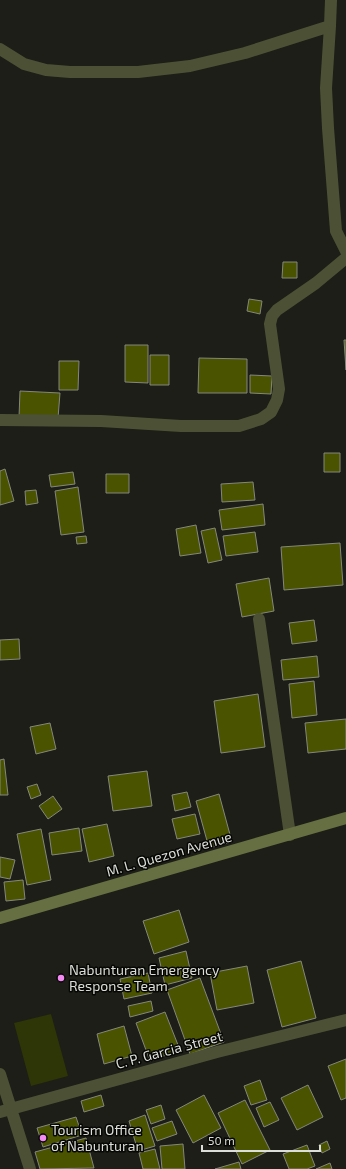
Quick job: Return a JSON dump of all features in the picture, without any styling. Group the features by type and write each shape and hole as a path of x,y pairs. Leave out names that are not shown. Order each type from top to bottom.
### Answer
{"main road":[{"name":"M. L. Quezon Avenue","path":"0,918 346,818"}],"street":[{"path":"331,0 326,88 328,128 336,230 346,251"},
{"path":"0,49 24,64 46,70 70,72 138,72 190,66 245,53 330,26"},
{"path":"0,420 101,421 181,426 239,426 261,420 271,412 277,400 279,389 270,324 272,316 277,310 316,283 346,258"},
{"path":"259,619 290,835"},
{"name":"C. P. Garcia Street","path":"5,1111 217,1052 346,1020"},
{"path":"0,1074 5,1111 30,1169"}],"green space":[{"path":"51,1014 68,1076 31,1086 14,1023"}],"building":[{"path":"283,262 297,262 297,278 282,278"},
{"path":"249,299 262,301 260,314 247,311"},
{"path":"344,340 346,340 346,370"},
{"path":"125,345 148,345 148,383 125,382"},
{"path":"150,355 169,355 169,385 150,385"},
{"path":"199,358 247,359 247,393 198,393"},
{"path":"59,361 79,361 78,390 59,390"},
{"path":"250,375 272,376 271,394 250,393"},
{"path":"20,391 60,393 58,418 19,417"},
{"path":"324,453 340,453 340,472 324,472"},
{"path":"5,469 14,501 0,505 0,471"},
{"path":"73,472 75,484 51,487 49,475"},
{"path":"106,474 129,474 129,493 106,493"},
{"path":"253,482 255,500 222,502 221,484"},
{"path":"78,487 84,532 61,535 55,491"},
{"path":"36,490 38,503 26,505 25,491"},
{"path":"263,504 265,525 222,530 219,510"},
{"path":"196,525 201,553 180,556 176,529"},
{"path":"215,528 222,560 208,563 201,531"},
{"path":"255,532 258,552 226,556 223,536"},
{"path":"86,536 87,543 77,544 76,537"},
{"path":"340,543 343,585 284,590 281,547"},
{"path":"269,578 274,611 242,617 236,584"},
{"path":"314,620 317,641 292,644 289,623"},
{"path":"19,639 20,659 0,660 0,640"},
{"path":"317,656 319,677 283,680 281,660"},
{"path":"314,681 317,715 292,718 289,684"},
{"path":"258,694 265,747 221,753 214,701"},
{"path":"346,719 346,749 308,753 305,723"},
{"path":"50,723 56,749 36,754 30,727"},
{"path":"4,759 8,795 0,795 0,760"},
{"path":"147,771 152,806 113,811 108,776"},
{"path":"37,784 41,795 31,799 27,787"},
{"path":"187,792 191,807 175,811 172,795"},
{"path":"219,794 232,842 209,848 196,801"},
{"path":"53,796 62,809 48,819 39,806"},
{"path":"195,814 200,834 177,839 172,819"},
{"path":"107,824 114,856 89,862 82,829"},
{"path":"79,828 82,851 52,855 49,833"},
{"path":"41,829 51,880 27,885 17,834"},
{"path":"0,857 15,860 10,879 0,877"},
{"path":"23,880 25,899 6,901 4,882"},
{"path":"179,910 189,942 154,954 143,921"},
{"path":"186,951 192,978 165,985 159,958"},
{"path":"301,961 316,1018 282,1027 267,970"},
{"path":"247,966 254,1003 217,1010 210,973"},
{"path":"148,973 152,993 124,999 120,979"},
{"path":"200,978 224,1042 190,1054 167,990"},
{"path":"151,1001 153,1011 130,1017 128,1006"},
{"path":"165,1012 180,1050 150,1061 136,1023"},
{"path":"124,1026 132,1056 104,1064 97,1034"},
{"path":"346,1059 346,1098 341,1100 328,1066"},
{"path":"260,1080 267,1100 251,1105 244,1086"},
{"path":"308,1085 323,1117 297,1130 281,1098"},
{"path":"101,1095 104,1106 84,1112 81,1101"},
{"path":"204,1095 221,1128 193,1143 176,1110"},
{"path":"245,1100 270,1150 242,1164 218,1113"},
{"path":"270,1102 279,1120 264,1127 256,1108"},
{"path":"161,1105 165,1119 151,1124 146,1110"},
{"path":"145,1115 155,1146 138,1151 129,1121"},
{"path":"76,1117 82,1135 43,1147 37,1128"},
{"path":"172,1121 177,1134 157,1141 152,1128"},
{"path":"86,1138 94,1168 40,1169 35,1152"},
{"path":"327,1141 330,1149 322,1153 319,1145"},
{"path":"183,1144 185,1169 162,1169 160,1146"},
{"path":"307,1145 315,1166 307,1169 289,1169 283,1154"},
{"path":"155,1149 160,1169 143,1169 139,1153"},
{"path":"239,1162 241,1169 215,1169"},
{"path":"330,1163 332,1169 316,1169"}],"place":[{"name":"Nabunturan Emergency Response Team","path":"61,978"},
{"name":"Tourism Office of Nabunturan","path":"43,1138"}]}
